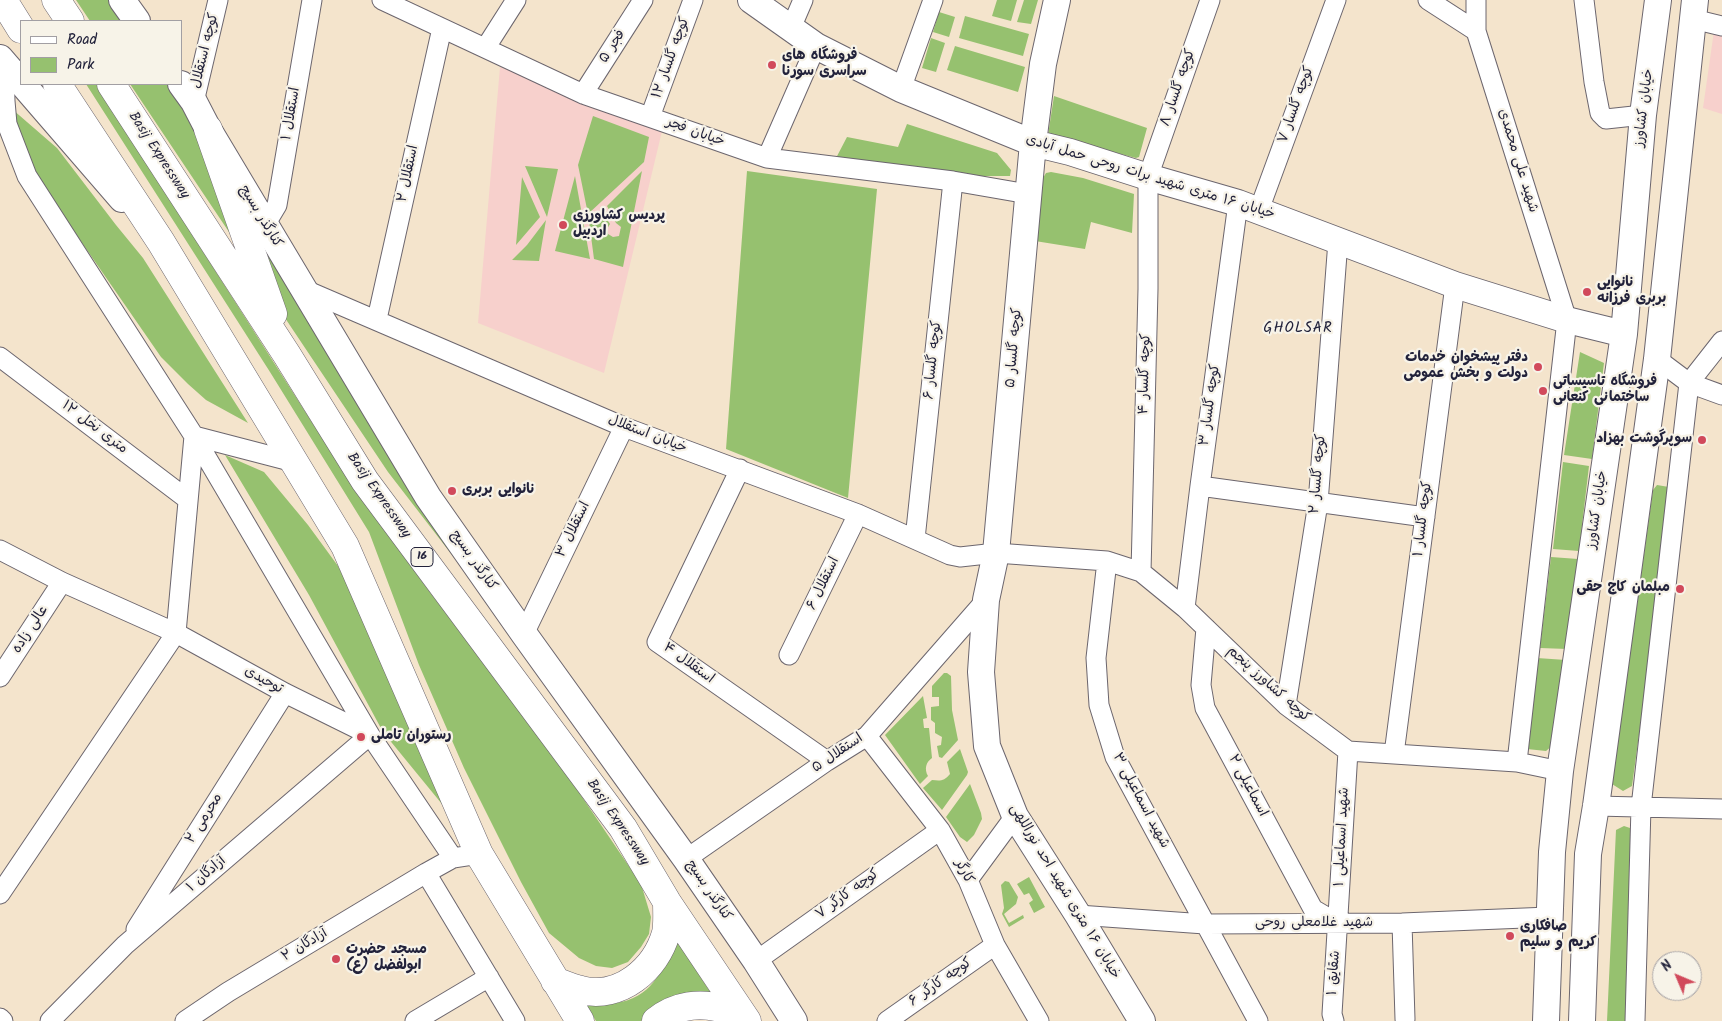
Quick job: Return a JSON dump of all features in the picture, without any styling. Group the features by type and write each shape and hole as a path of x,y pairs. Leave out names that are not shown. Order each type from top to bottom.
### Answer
{"highway":[{"path":"3,0 20,27"},
{"path":"56,0 69,20"},
{"path":"58,85 160,242 345,546 466,856 555,981 573,1019"},
{"name":"Basij Expressway","path":"112,85 287,356 365,481 623,828 667,902 746,1021"},
{"path":"208,129 287,356"},
{"path":"555,981 582,991 599,992 623,986 636,977 656,957 662,944 667,930 667,902"},
{"path":"656,1021 662,1016 686,1006 700,1005 725,1010 746,1021"}],"main road":[{"path":"122,0 136,20"},
{"name":"خیابان ۱۶ متری شهید برات روحی حمل آبادی","path":"751,0 816,46 901,89 1033,143 1070,152 1248,206 1455,284 1567,320 1624,334"},
{"name":"کوچه گلسار ۵","path":"996,553 1033,143 1043,64 1056,0"},
{"name":"خیابان کشاورز","path":"1546,1021 1552,852 1560,771 1624,334 1643,115 1658,0"},
{"path":"1582,1021 1588,854 1658,359 1694,10"},
{"path":"1,62 20,84"},
{"path":"21,85 160,242"},
{"name":"کنارگذر بسیج","path":"187,93 428,497 686,859 756,961 794,1021"},
{"name":"خیابان ۱۶ متری شهید احد نوراللهی","path":"996,553 986,600 981,672 987,746 1015,816 1142,1021"},
{"path":"1552,852 1588,854"}],"street":[{"name":"کوچه استقلال","path":"187,93 218,0"},
{"name":"استقلال ۱","path":"265,225 277,204 312,0"},
{"name":"خیابان فجر","path":"382,0 583,94 767,158 953,181 1028,194"},
{"path":"486,47 516,0"},
{"name":"فجر ۵","path":"583,94 643,0"},
{"name":"کوچه گلسار ۱۲","path":"650,117 693,0"},
{"path":"791,28 803,0"},
{"path":"901,89 933,0"},
{"name":"کوچه گلسار ۸","path":"1148,177 1210,0"},
{"name":"کوچه گلسار ۷","path":"1248,206 1336,0"},
{"path":"1428,0 1476,31"},
{"name":"شهید علی محمدی","path":"1476,0 1476,31 1567,320"},
{"path":"1584,0 1594,82 1600,113 1606,119 1643,115"},
{"path":"1694,10 1722,26"},
{"name":"استقلال ۲","path":"377,320 442,28"},
{"path":"767,158 816,46"},
{"path":"1,62 8,124 27,176 194,436 370,735"},
{"name":"کوچه گلسار ۴","path":"1141,572 1148,289 1148,177"},
{"name":"کوچه گلسار ۶","path":"915,539 953,181"},
{"name":"کوچه گلسار ۳","path":"1185,608 1200,486 1248,206"},
{"name":"کوچه گلسار ۲","path":"1286,705 1318,503 1338,241"},
{"name":"کوچه گلسار ۱","path":"1394,754 1455,284"},
{"name":"خیابان استقلال","path":"303,288 624,427 858,514 950,555 960,557 996,553"},
{"path":"1517,762 1567,320"},
{"path":"1635,1021 1641,807 1689,383 1722,341"},
{"name":"۱۲ متری نخل","path":"0,357 187,500"},
{"path":"1658,359 1689,383 1722,395"},
{"name":"استقلال ۳","path":"524,634 624,427"},
{"path":"194,436 294,462"},
{"path":"0,894 176,633 194,436"},
{"name":"استقلال ۴","path":"740,469 658,642 827,761"},
{"path":"1200,486 1424,517"},
{"name":"استقلال ۶","path":"789,655 858,514"},
{"name":"توحیدی","path":"0,550 62,582 176,633 285,693 370,735 466,856"},
{"name":"کوچه کشاورز پنجم","path":"996,553 1107,561 1141,572 1185,608 1286,705 1348,751"},
{"name":"شهید اسماعیلی ۳","path":"1107,561 1096,658 1099,705 1115,757 1258,1021"},
{"name":"عالی زاده","path":"0,678 62,582"},
{"name":"استقلال ۵","path":"686,859 866,736 986,600"},
{"name":"اسماعیلی ۲","path":"1206,628 1200,685 1205,708 1313,909 1338,924"},
{"name":"محرمی ۲","path":"125,945 285,693"},
{"name":"آزادگان ۱","path":"50,1021 125,945 370,735"},
{"name":"کارگر","path":"866,736 940,830 968,880 995,945 1039,1021"},
{"path":"1348,751 1517,762 1560,771"},
{"name":"شهید اسماعیلی ۱","path":"1338,924 1348,751"},
{"path":"1596,806 1722,810"},
{"path":"968,880 1015,816"},
{"name":"کوچه کارگر ۷","path":"756,961 940,830"},
{"path":"186,850 186,865 194,873 213,870"},
{"name":"آزادگان ۲","path":"185,1021 228,992 426,873 466,856"},
{"path":"426,873 515,1021"},
{"name":"شهید غلامعلی روحی","path":"1078,915 1205,924 1402,923 1549,917"},
{"path":"1402,923 1405,1019"},
{"name":"شقایق ۱","path":"1334,1021 1332,1014 1338,924"},
{"name":"کوچه کارگر ۶","path":"887,1021 995,945"},
{"path":"415,1021 488,977"},
{"path":"0,1018 3,1021"}],"shaded area":[{"path":"1714,31 1722,34 1722,114 1703,108"},
{"name":"پردیس کشاورزی اردبیل","path":"500,67 663,127 604,373 478,323"}],"green space":[{"path":"76,0 117,0 129,20 89,20"},
{"path":"997,0 1017,0 1011,21 992,16"},
{"path":"1024,0 1038,0 1031,24 1017,22"},
{"path":"939,12 955,17 949,37 933,32"},
{"path":"965,16 1029,34 1023,56 959,38"},
{"path":"931,38 945,43 936,72 922,68"},
{"path":"955,46 1025,67 1018,92 947,70"},
{"path":"87,85 97,85 345,474 429,591 557,760 641,884 651,917 649,934 628,962 612,968 596,966 579,958 549,933 521,882 464,768 419,665 369,532 270,372"},
{"path":"131,85 171,85 191,117 237,244"},
{"path":"1054,96 1147,128 1139,157 1136,158 1048,135"},
{"path":"12,109 57,148 143,258 248,423 206,400 161,357 35,175"},
{"path":"593,116 649,137 644,162 588,214 578,165"},
{"path":"907,124 997,153 1011,170 1010,176 969,176 835,160 847,137 898,147"},
{"path":"525,166 558,169 547,217"},
{"path":"642,171 623,267 594,259 589,221 601,210 610,224 607,229 608,234 613,237 619,236 621,227 616,223 607,206"},
{"path":"747,171 877,189 848,498 726,449"},
{"path":"1051,172 1083,178 1134,194 1132,233 1091,222 1085,249 1035,241 1043,178 1046,173"},
{"path":"575,176 590,259 555,251"},
{"path":"522,177 540,217 516,245"},
{"path":"546,220 539,261 512,260 527,245"},
{"path":"261,234 506,625 388,472 281,312"},
{"path":"1580,352 1604,363 1592,459 1564,455"},
{"path":"225,455 264,472 308,525 338,566 381,651 410,730 455,820 383,732 309,595"},
{"path":"1563,462 1589,466 1579,551 1553,549"},
{"path":"1657,485 1669,487 1672,494 1632,786 1623,791 1612,784 1653,490"},
{"path":"1551,557 1578,559 1567,649 1540,648"},
{"path":"1537,658 1566,660 1553,745 1546,751 1527,749"},
{"path":"944,673 951,676 952,710 958,740 942,758 939,757 937,746 941,745 942,737 935,733 935,723 931,720 931,707 939,706 939,697 932,697 932,686"},
{"path":"923,696 927,718 923,719 924,728 929,728 932,758 926,766 928,776 920,784 885,735"},
{"path":"960,749 968,772 942,810 923,788 932,780 942,780 950,774 947,762"},
{"path":"970,784 982,819 974,835 967,842 960,837 946,817"},
{"path":"1624,826 1633,831 1625,1021 1607,1021 1616,830"},
{"path":"1029,877 1045,907 1034,913 1029,903 1033,900 1029,893 1024,895 1017,884"},
{"path":"1005,881 1009,882 1018,897 1016,904 1004,914 1009,923 1023,915 1024,918 1009,927 1002,914 1004,908 1001,885"},
{"path":"675,937 714,998 645,1015 641,1021 596,1021 582,999 621,1002 642,993 657,977"}],"place":[{"name":"فروشگاه های سراسری سورنا","path":"772,65"},
{"name":"پردیس کشاورزی اردبیل","path":"563,225"},
{"name":"نانوایی بربری فرزانه","path":"1587,292"},
{"name":"دفتر پیشخوان خدمات دولت و بخش عمومی","path":"1538,367"},
{"name":"فروشگاه تاسیساتی ساختمانی کنعانی","path":"1543,391"},
{"name":"سوپرگوشت بهزاد","path":"1702,440"},
{"name":"نانوایی بربری","path":"452,491"},
{"name":"مبلمان کاج حقی","path":"1680,589"},
{"name":"رستوران تاملی","path":"361,737"},
{"name":"صافکاری کریم و سلیم","path":"1510,936"},
{"name":"مسجد حضرت ابولفضل (ع)","path":"336,959"}],"district":[{"name":"GHOLSAR","path":"1298,329"}]}
